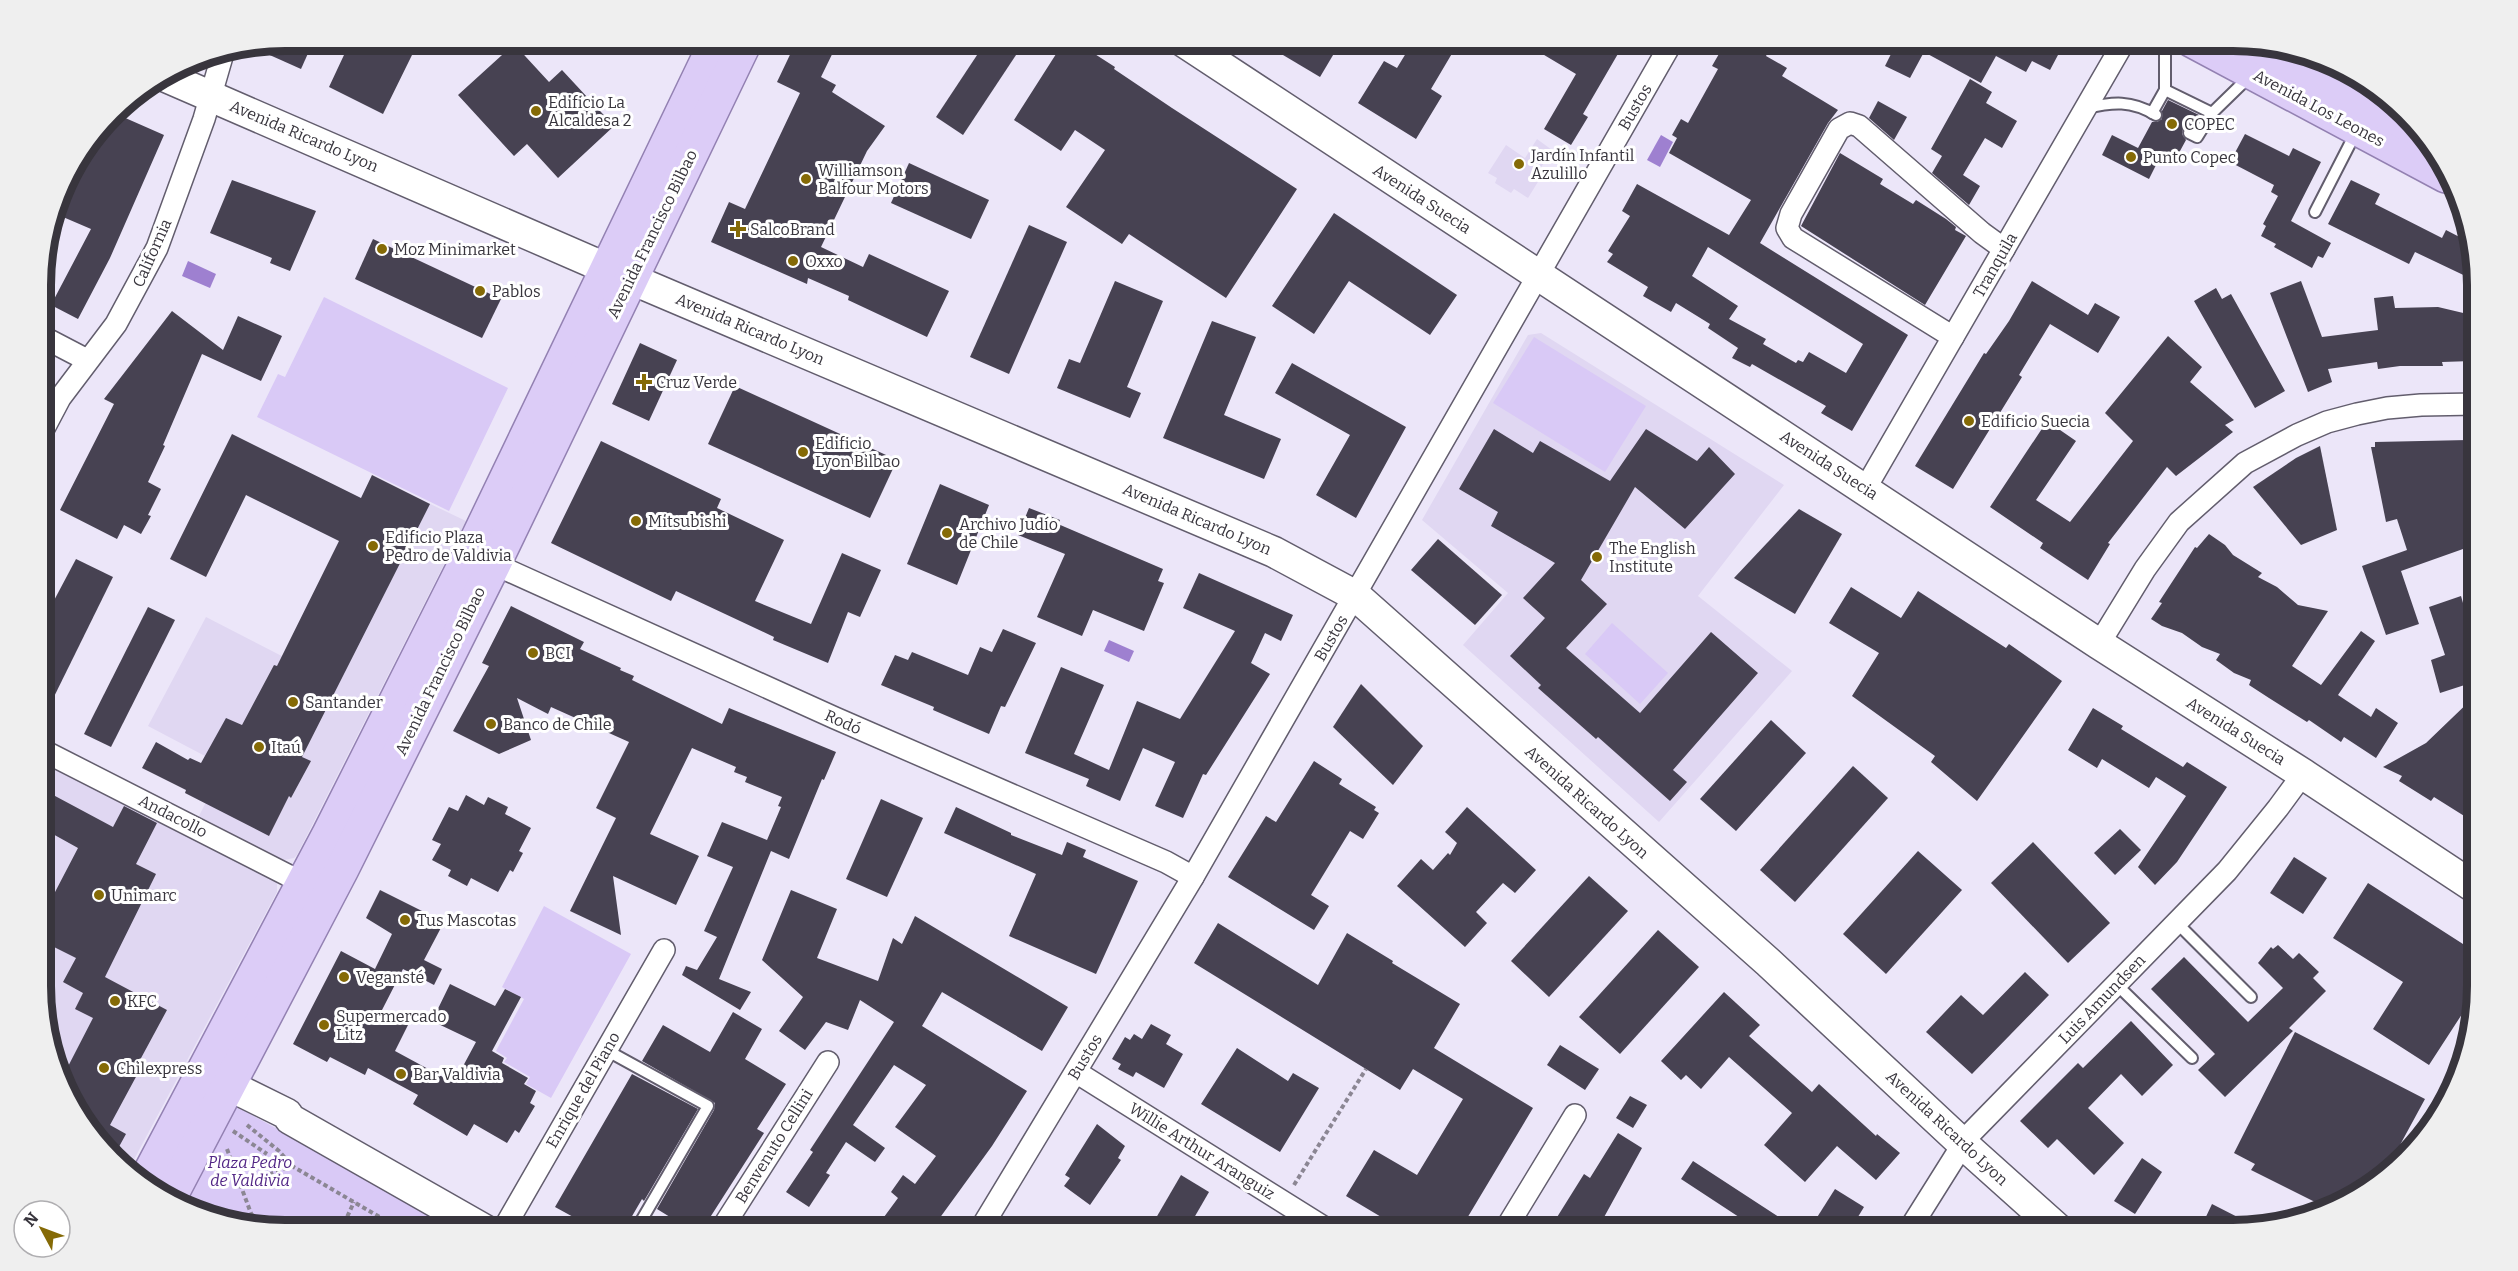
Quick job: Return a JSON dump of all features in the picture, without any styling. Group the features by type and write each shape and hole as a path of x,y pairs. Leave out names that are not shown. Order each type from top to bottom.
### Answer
{"main road":[{"name":"Avenida Francisco Bilbao","path":"148,1176 216,1079 342,869 494,564 712,51"},
{"name":"Avenida Francisco Bilbao","path":"172,1191 216,1079 303,883 465,565 619,273 740,51"},
{"name":"Avenida Los Leones","path":"2227,51 2256,60 2403,124"},
{"name":"Avenida Los Leones","path":"2256,60 2357,129 2438,172"}],"street":[{"name":"Avenida Suecia","path":"1201,51 1538,276 2098,644 2303,774 2467,882"},
{"name":"Bustos","path":"986,1220 1193,877 1667,51"},
{"name":"Tranquila","path":"1865,489 2119,51"},
{"name":"California","path":"51,415 60,398 87,360 116,324 157,248 204,119 221,60"},
{"name":"Avenida Ricardo Lyon","path":"172,80 1274,552 1356,596 1768,962 1963,1144 2049,1220"},
{"path":"1953,337 1793,238 1787,228 1791,213 1839,129 1850,123 1859,126 1982,233 2004,249"},
{"path":"51,341 87,360"},
{"path":"2098,644 2145,569 2179,522 2245,463 2297,435 2327,422 2357,414 2387,408 2467,404"},
{"name":"Rodó","path":"494,564 844,722 1166,862 1193,877"},
{"name":"Andacollo","path":"51,755 303,883"},
{"name":"Luis Amundsen","path":"1915,1220 1968,1136 2227,871 2303,774"},
{"name":"Enrique del Piano","path":"509,1220 664,950"},
{"name":"Benvenuto Cellini","path":"727,1220 828,1062"},
{"name":"Willie Arthur Aranguiz","path":"1077,1072 1312,1220"},
{"path":"216,1079 287,1114 290,1119 467,1220"},
{"path":"1511,1220 1575,1115"}],"lane":[{"path":"2086,108 2108,103 2134,104 2154,114 2165,90 2165,51"},
{"path":"2189,133 2197,138 2211,113 2256,60"},
{"path":"2165,90 2211,113"},
{"path":"2315,212 2357,129"},
{"path":"2176,922 2251,997"},
{"path":"2116,984 2192,1058"},
{"path":"606,1050 708,1106 642,1220"}],"path":[{"path":"1292,1188 1365,1069"},
{"path":"246,1124 279,1151 292,1166 385,1220"},
{"path":"240,1136 267,1154"},
{"path":"224,1142 253,1218"},
{"path":"241,1185 292,1166"},
{"path":"345,1220 354,1202"},
{"path":"252,1214 259,1218"}],"shaded area":[{"path":"1661,135 1673,142 1660,167 1647,160"},
{"name":"Jardín Infantil Azulillo","path":"1537,139 1552,150 1540,169 1544,172 1528,198 1514,189 1511,193 1495,183 1497,178 1488,173 1506,145 1525,158"},
{"path":"188,261 216,274 210,288 182,276"},
{"name":"The English Institute","path":"1541,333 1784,485 1698,596 1792,671 1659,822 1463,645 1508,593 1422,520 1528,335"},
{"path":"401,490 466,521 297,855 284,860 198,818 224,766 148,726 206,617 311,671"},
{"path":"1109,640 1134,651 1129,662 1104,651"},
{"path":"51,760 276,878 277,892 132,1163 99,1129 82,1103 63,1061 55,1032 51,986"}],"green space":[{"path":"324,297 508,388 449,511 257,417 278,374 285,377"},
{"path":"1534,337 1646,406 1605,472 1493,403"},
{"path":"1612,623 1668,673 1640,704 1585,654"},
{"path":"544,906 631,954 551,1098 526,1084 530,1077 504,1062 507,1058 496,1051 524,999 502,987"},
{"name":"Plaza Pedro de Valdivia","path":"232,1107 237,1107 446,1220 254,1218 210,1208 182,1196"}],"building":[{"path":"309,51 301,69 264,52"},
{"path":"346,51 403,51 412,55 383,114 329,87"},
{"name":"Edificio La Alcaldesa 2","path":"506,51 520,51 549,82 562,70 614,126 558,178 527,144 514,156 458,95"},
{"path":"792,51 834,51 821,77 836,85 832,92 885,126 867,151 821,247 863,267 869,254 949,291 927,337 848,300 849,296 808,278 807,284 711,242 729,202 745,209 800,93 777,82"},
{"path":"980,51 1019,51 963,135 936,117"},
{"path":"1058,51 1090,51 1172,108 1297,189 1226,298 1129,234 1122,244 1066,207 1105,150 1075,130 1061,151 1014,120"},
{"path":"1276,51 1335,51 1320,77"},
{"path":"1407,51 1453,51 1431,89 1442,96 1416,139 1358,103 1384,61 1397,68"},
{"path":"1537,51 1620,51 1583,114 1588,117 1571,145 1544,129 1576,74"},
{"path":"1721,51 1768,51 1766,56 1787,68 1782,76 1838,110 1828,123 1760,243 1908,335 1852,431 1821,413 1826,406 1752,364 1750,367 1732,358 1738,348 1708,328 1710,324 1676,303 1671,312 1643,296 1648,287 1607,262 1613,254 1608,251 1630,216 1622,211 1637,184 1729,235 1751,200 1669,153 1677,138 1672,135 1681,119 1688,123 1718,69 1712,66","holes":["1708,247 1863,344 1846,373 1809,352 1803,362 1798,360 1796,363 1763,344 1766,339 1729,319 1738,306 1692,276"]},
{"path":"1892,51 2060,51 2050,70 2032,61 2026,72 1996,56 1981,83 1924,52 1910,78 1885,66"},
{"path":"1970,79 1992,92 1986,103 2017,121 2002,148 1985,138 1963,175 1980,186 1969,205 1932,173 1942,156 1931,149"},
{"path":"2168,100 2199,115 2193,126 2183,129 2182,134 2186,140 2174,162 2161,155 2149,179 2102,155 2112,135 2138,148 2152,122 2162,119 2162,111"},
{"path":"1878,101 1907,117 1894,140 1869,118"},
{"path":"122,117 164,135 110,258 78,319 51,305 91,229 61,216 75,181 99,142"},
{"path":"2245,134 2289,156 2293,148 2321,162 2291,221 2331,243 2323,258 2318,256 2312,268 2274,247 2276,244 2261,236 2266,226 2263,224 2278,196 2271,192 2274,185 2230,162"},
{"path":"1840,153 1883,179 1880,184 1913,204 1916,200 1946,219 1956,227 1955,230 1966,236 1925,305 1801,226"},
{"path":"909,163 989,200 971,239 891,203"},
{"path":"232,180 316,211 290,271 270,263 272,258 210,233"},
{"path":"2351,180 2380,194 2375,204 2442,238 2446,230 2463,239 2466,276 2415,252 2409,264 2328,224"},
{"path":"1334,213 1457,295 1430,335 1349,281 1314,334 1272,306"},
{"path":"1029,225 1067,242 1009,374 970,357"},
{"path":"373,239 501,299 482,338 355,279"},
{"path":"1115,281 1163,301 1127,387 1141,393 1130,418 1057,388 1069,359 1080,363"},
{"path":"2032,281 2088,315 2095,303 2120,317 2098,353 2050,324 2019,375 2022,377 1953,489 1915,466 1984,353 1986,354 2009,321"},
{"path":"2301,281 2322,337 2378,330 2374,298 2393,296 2395,308 2438,307 2467,314 2467,361 2442,362 2443,366 2400,366 2378,369 2377,362 2328,369 2332,382 2308,392 2270,293"},
{"path":"2216,288 2222,299 2231,294 2285,391 2255,408 2194,301"},
{"path":"172,311 223,350 238,316 282,336 261,381 202,354 148,482 161,489 148,515 151,516 141,534 124,525 117,539 60,510 114,404 104,399"},
{"path":"1212,321 1256,337 1224,415 1281,439 1264,479 1163,438"},
{"path":"2168,336 2202,367 2190,382 2234,420 2225,425 2233,432 2176,476 2167,467 2108,543 2110,544 2088,580 2040,548 2043,543 1990,507 2047,421 2076,441 2036,500 2070,522 2133,441 2105,413"},
{"name":"Cruz Verde","path":"640,343 677,360 649,421 612,404"},
{"path":"1292,363 1406,427 1356,518 1316,495 1350,435 1275,393"},
{"name":"Edificio Lyon Bilbao","path":"735,386 897,460 870,518 708,444"},
{"path":"1494,429 1533,453 1540,441 1610,481 1646,429 1697,461 1709,447 1735,474 1685,529 1635,487 1581,580 1607,604 1566,648 1640,713 1711,632 1758,673 1673,770 1687,782 1670,801 1538,688 1541,685 1510,656 1545,618 1523,598 1555,563 1491,526 1498,512 1459,489"},
{"path":"232,434 361,498 372,475 430,504 302,757 311,761 291,798 289,796 269,836 142,768 156,742 188,760 190,758 201,763 226,718 242,725 274,665 277,666 339,541 246,495 206,577 170,559"},
{"path":"2467,440 2467,561 2463,549 2401,571 2419,624 2386,635 2362,566 2407,550 2397,519 2386,522 2371,447 2375,447 2375,442"},
{"path":"601,441 721,499 717,508 784,540 755,601 811,624 842,553 881,570 860,617 848,612 828,663 773,640 774,637 676,591 671,601 551,543"},
{"path":"2320,446 2337,530 2301,545 2253,487 2296,458"},
{"name":"Archivo Judío de Chile","path":"940,484 989,505 957,585 907,564"},
{"path":"1029,508 1060,520 1058,524 1163,569 1158,581 1164,583 1144,631 1093,610 1082,636 1037,617 1065,554 1018,535"},
{"path":"1799,509 1842,534 1795,614 1734,578"},
{"path":"2209,534 2225,545 2233,555 2262,573 2258,577 2277,587 2298,605 2328,611 2292,666 2321,685 2361,631 2375,641 2338,695 2371,717 2376,708 2398,723 2376,758 2344,737 2341,742 2309,720 2307,722 2249,685 2251,680 2234,673 2216,660 2220,654 2202,647 2182,633 2162,626 2151,619 2162,603 2159,602 2195,547 2197,548"},
{"path":"1438,539 1502,595 1475,625 1411,570"},
{"path":"76,559 113,577 51,703 51,606"},
{"path":"1199,573 1293,615 1281,641 1265,633 1251,663 1270,674 1206,775 1203,774 1183,818 1155,806 1175,762 1143,748 1120,801 1086,786 1089,779 1025,753 1061,667 1104,685 1074,754 1109,770 1137,701 1180,719 1235,631 1183,608"},
{"path":"1851,587 1901,618 1918,591 2006,648 2009,644 2062,681 1977,801 1931,762 1935,756 1852,696 1879,653 1829,623"},
{"path":"2461,596 2467,617 2467,684 2440,693 2431,660 2445,655 2429,607"},
{"path":"511,606 584,642 580,649 621,668 620,670 634,676 632,680 722,724 729,708 836,752 824,780 822,779 789,859 771,851 719,979 751,992 740,1010 682,975 686,966 697,970 717,937 704,931 733,867 707,856 722,822 767,840 781,807 778,806 782,797 745,782 747,777 734,772 736,767 692,748 650,834 699,856 676,905 613,876 621,935 570,911 616,818 596,808 629,742 551,707 548,714 517,698 531,740 499,754 453,731 489,666 482,663"},
{"path":"148,607 175,620 111,747 84,734"},
{"path":"1003,629 1036,643 1005,707 1001,706 989,734 933,710 934,707 881,685 895,655 908,660 912,652 968,675 980,647 992,652"},
{"path":"1361,684 1423,746 1393,785 1333,727"},
{"path":"2467,704 2467,818 2434,797 2431,801 2399,781 2402,776 2383,767 2426,743"},
{"path":"2093,708 2123,726 2121,729 2183,767 2187,762 2227,787 2177,862 2155,885 2138,867 2186,796 2156,777 2149,788 2102,759 2097,768 2068,750"},
{"path":"1771,720 1806,753 1736,831 1700,799"},
{"path":"1314,761 1342,779 1339,784 1376,807 1374,810 1379,813 1363,839 1350,831 1311,895 1329,906 1314,930 1228,877 1266,816 1276,822"},
{"path":"1853,766 1888,798 1795,902 1760,870"},
{"path":"51,794 113,827 124,806 157,823 136,864 156,874 105,977 167,1010 140,1060 144,1062 110,1125 126,1134 117,1150 90,1116 66,1070 93,1018 75,1009 83,993 63,982 76,958 51,946 51,900 78,848 51,833"},
{"path":"466,795 484,805 488,797 508,807 505,814 531,828 519,851 523,853 513,872 510,870 498,892 471,878 467,886 448,876 451,870 432,860 441,844 432,840 449,807 458,811"},
{"path":"881,799 923,818 887,897 846,879"},
{"path":"956,807 1011,835 1062,855 1067,842 1086,850 1083,857 1138,881 1096,974 1009,936 1036,874 944,833"},
{"path":"1467,807 1536,870 1515,893 1503,883 1476,912 1487,923 1465,947 1397,886 1421,859 1433,870 1448,853 1450,855 1457,843 1445,832"},
{"path":"2120,829 2141,850 2115,875 2094,853"},
{"path":"2033,842 2110,923 2068,963 1991,883"},
{"path":"1918,851 1962,890 1886,974 1843,934"},
{"path":"2294,857 2327,878 2303,914 2270,893"},
{"path":"1589,876 1628,911 1549,997 1511,961"},
{"path":"2368,883 2467,947 2466,1009 2429,1065 2373,1029 2403,982 2333,938"},
{"path":"380,890 444,922 424,960 442,969 434,985 403,969 382,1010 409,1023 395,1051 454,1083 476,1042 432,1021 450,984 495,1006 505,989 521,997 492,1051 504,1058 502,1063 528,1078 524,1084 536,1091 530,1103 535,1106 519,1133 515,1130 507,1143 474,1124 467,1136 413,1104 418,1095 368,1068 365,1075 330,1057 327,1062 293,1044 341,951 375,969 392,934 366,918"},
{"path":"791,890 837,909 817,958 878,981 893,938 902,944 915,916 1068,1007 1042,1051 942,992 922,1026 1027,1091 992,1146 938,1220 886,1220 887,1218 884,1217 898,1198 891,1192 903,1175 915,1184 936,1156 895,1127 926,1085 894,1065 853,1125 885,1148 875,1162 846,1142 826,1173 830,1175 809,1207 786,1192 813,1152 810,1150 894,1022 860,1000 848,1030 826,1022 805,1050 779,1031 803,997 762,960"},
{"path":"1218,923 1318,985 1347,933 1460,1004 1434,1048 1533,1108 1466,1220 1386,1220 1346,1196 1374,1150 1417,1175 1463,1099 1413,1069 1400,1090 1194,963"},
{"path":"1658,930 1699,967 1620,1054 1579,1017"},
{"path":"2278,945 2293,959 2299,953 2319,972 2313,978 2326,991 2289,1028 2293,1031 2225,1097 2198,1070 2215,1054 2151,989 2184,957 2248,1022 2283,988 2258,963 2271,947 2273,949"},
{"path":"2025,972 2049,995 1972,1074 1926,1032 1961,995 1983,1015"},
{"path":"1724,992 1760,1025 1749,1036 1812,1092 1819,1084 1876,1136 1877,1134 1900,1153 1876,1180 1837,1146 1805,1182 1764,1145 1792,1113 1729,1057 1701,1089 1686,1075 1681,1080 1661,1061"},
{"path":"733,1012 762,1029 745,1059 786,1084 757,1129 764,1133 708,1220 675,1220 657,1209 714,1110 715,1103 642,1061 663,1025 710,1052"},
{"path":"2131,1021 2173,1065 2142,1096 2121,1074 2088,1108 2124,1143 2094,1175 2057,1139 2048,1148 2020,1121 2078,1063 2083,1068"},
{"path":"1151,1024 1171,1035 1166,1044 1183,1054 1164,1088 1136,1072 1133,1077 1118,1069 1121,1064 1112,1059 1125,1037 1130,1040 1134,1034 1142,1039"},
{"path":"2295,1032 2425,1099 2394,1156 2363,1181 2319,1204 2251,1170 2255,1164 2234,1153"},
{"path":"1560,1045 1599,1069 1585,1090 1547,1065"},
{"path":"1237,1048 1288,1081 1293,1073 1319,1088 1280,1152 1201,1104"},
{"path":"632,1074 698,1109 644,1201 642,1199 630,1220 579,1220 555,1207"},
{"path":"1630,1096 1647,1105 1633,1128 1616,1118"},
{"path":"1097,1124 1125,1146 1118,1158 1121,1160 1090,1205 1064,1186 1070,1178 1065,1175"},
{"path":"1618,1133 1642,1148 1602,1220 1555,1220 1584,1174 1590,1178"},
{"path":"2142,1158 2162,1172 2135,1214 2114,1201"},
{"path":"1693,1161 1784,1220 1743,1220 1681,1179"},
{"path":"1181,1175 1209,1192 1193,1220 1155,1220"},
{"path":"1835,1189 1864,1207 1856,1220 1815,1220"},
{"path":"2212,1204 2242,1219 2233,1220 2204,1220"}],"place":[{"name":"Edificio La Alcaldesa 2","path":"536,111"},
{"name":"COPEC","path":"2172,124"},
{"name":"Punto Copec","path":"2131,157"},
{"name":"Jardín Infantil Azulillo","path":"1519,164"},
{"name":"Williamson Balfour Motors","path":"806,179"},
{"name":"SalcoBrand","path":"738,229"},
{"name":"Moz Minimarket","path":"382,249"},
{"name":"Oxxo","path":"793,261"},
{"name":"Pablos","path":"480,291"},
{"name":"Cruz Verde","path":"644,382"},
{"name":"Edificio Suecia","path":"1969,421"},
{"name":"Edificio Lyon Bilbao","path":"803,452"},
{"name":"Mitsubishi","path":"636,521"},
{"name":"Archivo Judío de Chile","path":"947,533"},
{"name":"Edificio Plaza Pedro de Valdivia","path":"373,546"},
{"name":"The English Institute","path":"1597,557"},
{"name":"BCI","path":"533,653"},
{"name":"Santander","path":"293,702"},
{"name":"Banco de Chile","path":"491,724"},
{"name":"Itaú","path":"259,747"},
{"name":"Unimarc","path":"99,895"},
{"name":"Tus Mascotas","path":"405,920"},
{"name":"Vegansté","path":"344,977"},
{"name":"KFC","path":"115,1001"},
{"name":"Supermercado Litz","path":"324,1025"},
{"name":"Chilexpress","path":"104,1068"},
{"name":"Bar Valdivia","path":"401,1074"}]}
